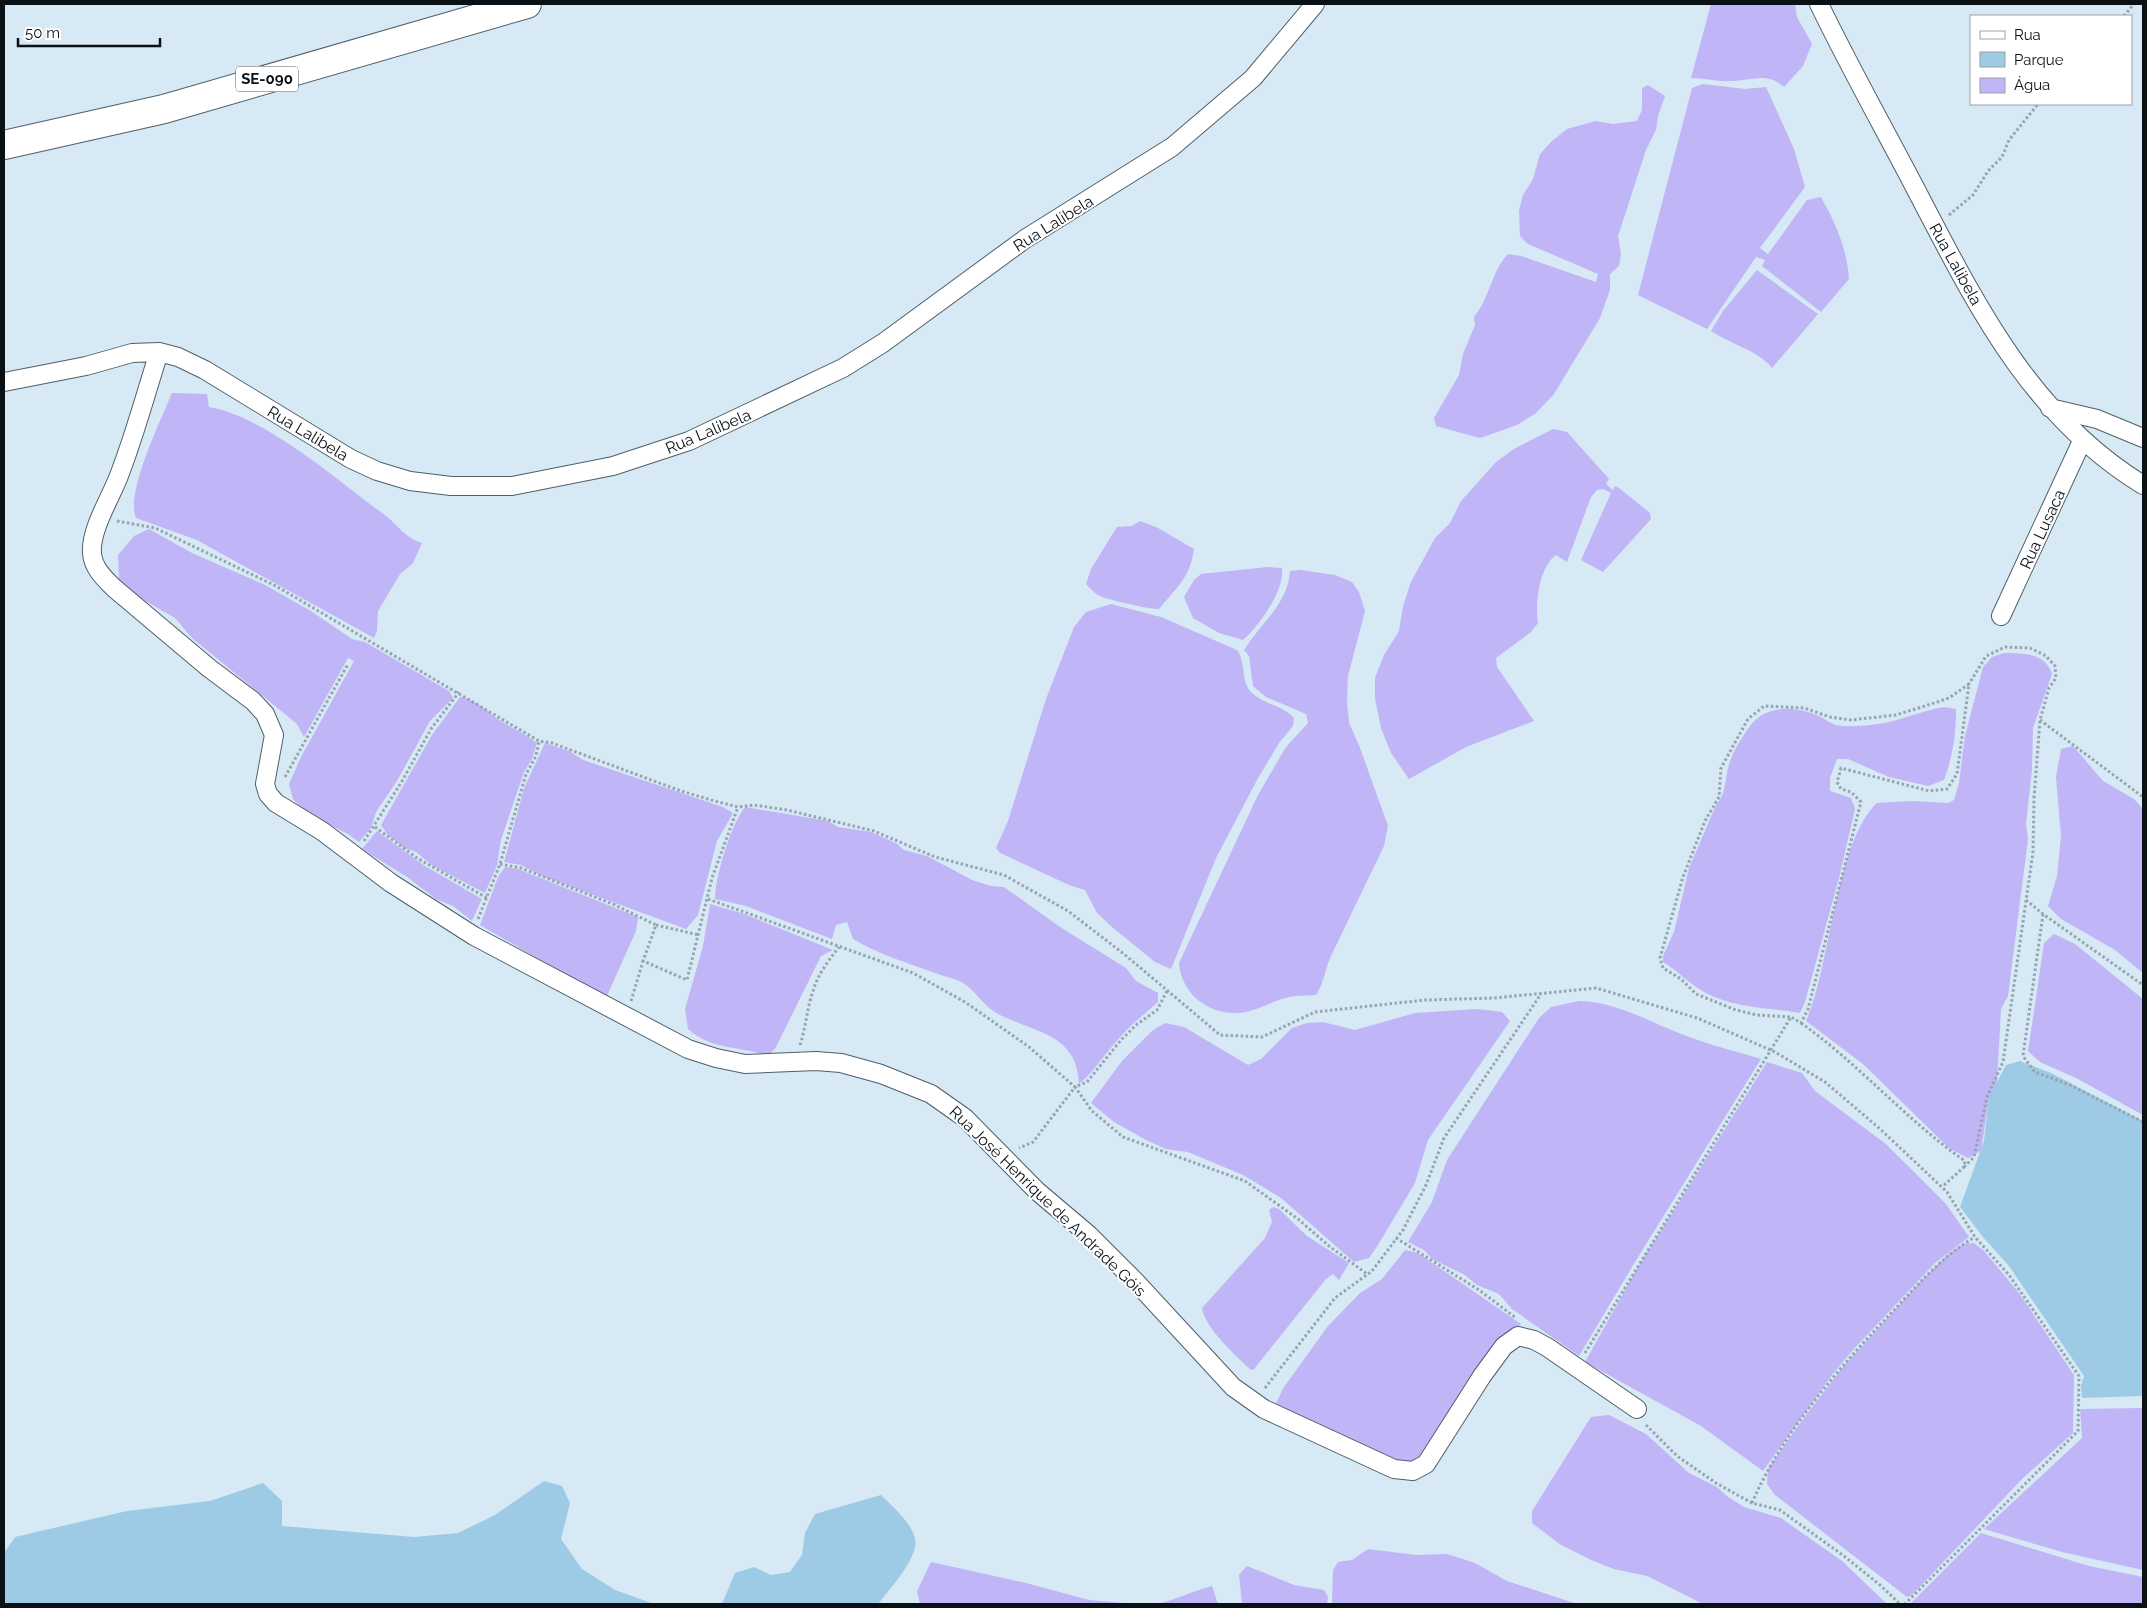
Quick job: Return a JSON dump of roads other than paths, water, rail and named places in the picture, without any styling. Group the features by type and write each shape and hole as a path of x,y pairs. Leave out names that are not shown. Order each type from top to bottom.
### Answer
{"main road":[{"name":"SE-090","path":"4,145 164,109 527,4"}],"street":[{"name":"Rua Lalibela","path":"4,382 86,366 132,353 159,352 178,357 205,370 350,459 377,471 410,481 451,486 512,486 613,466 689,441 843,368 883,343 1025,239 1172,148 1253,78 1316,4"},
{"name":"Rua Lalibela","path":"1819,4 1935,226 1992,328 2023,376 2050,408 2082,441 2103,458 2143,485"},
{"name":"Rua José Henrique de Andrade Góis","path":"159,352 120,475 94,538 92,552 95,566 106,580 209,668 253,701 269,719 273,730 274,742 265,784 273,800 322,831 391,882 472,934 530,967 688,1049 710,1056 753,1065 794,1062 841,1063 909,1084 947,1104 965,1118 1037,1191 1119,1265 1232,1387 1254,1403 1394,1469 1418,1470 1431,1458 1459,1410 1504,1346 1518,1336 1534,1340 1577,1367 1637,1409"},
{"path":"2050,408 2097,419 2143,438"},
{"name":"Rua Lusaca","path":"2001,616 2082,441"}],"water":[{"path":"1711,4 1795,4 1797,17 1812,44 1803,66 1784,87 1771,79 1765,78 1726,81 1691,78"},
{"path":"1703,84 1745,89 1766,87 1794,149 1805,187 1760,248 1768,254 1807,200 1821,197 1840,237 1846,257 1849,279 1821,312 1762,266 1765,260 1756,257 1707,329 1638,295 1692,88"},
{"path":"1648,85 1665,96 1658,116 1656,130 1646,150 1618,236 1621,253 1619,266 1610,274 1610,290 1600,318 1554,394 1536,413 1517,425 1480,438 1436,426 1434,418 1459,375 1463,354 1475,325 1474,317 1484,302 1502,261 1508,254 1521,256 1596,282 1598,274 1528,244 1520,236 1519,211 1523,195 1533,179 1540,154 1552,141 1567,129 1596,121 1613,124 1637,121 1642,110 1642,88"},
{"path":"1757,270 1818,314 1772,368 1759,356 1711,331 1723,311"},
{"path":"172,393 207,394 209,407 231,413 254,423 278,437 386,516 407,535 422,543 413,563 400,574 378,611 377,631 374,638 197,540 136,518 134,507 135,492 146,456"},
{"path":"1553,429 1567,432 1609,479 1606,484 1613,490 1615,486 1619,488 1650,513 1651,519 1603,572 1581,560 1611,493 1603,489 1597,490 1591,497 1567,562 1556,555 1550,561 1542,577 1537,606 1538,623 1531,632 1496,658 1497,667 1534,721 1466,747 1409,779 1391,753 1381,728 1375,699 1375,678 1384,655 1399,631 1403,606 1411,582 1435,538 1450,523 1461,501 1496,462 1514,449"},
{"path":"1140,521 1158,528 1194,549 1186,575 1159,609 1102,597 1086,584 1091,569 1117,527 1132,526"},
{"path":"149,529 192,553 265,585 311,611 352,639 365,642 449,691 453,698 430,721 397,781 376,812 371,828 359,842 348,834 305,812 293,799 289,784 301,757 354,661 348,658 304,737 297,724 192,638 175,618 142,599 119,580 118,555 134,536"},
{"path":"1268,567 1282,568 1279,587 1270,607 1243,640 1219,633 1193,618 1184,597 1194,580 1201,574"},
{"path":"1300,570 1335,575 1352,582 1359,592 1365,611 1348,676 1347,701 1349,723 1359,745 1388,826 1384,846 1331,956 1316,995 1289,997 1240,1013 1222,1012 1204,1004 1189,991 1184,982 1179,963 1258,795 1286,747 1308,723 1306,714 1266,697 1253,686 1249,656 1244,650 1279,603 1288,583 1290,571"},
{"path":"1111,604 1161,617 1237,650 1242,660 1245,682 1250,691 1260,699 1284,710 1294,718 1293,726 1279,743 1257,780 1216,858 1171,969 1155,962 1112,927 1097,913 1085,890 1069,885 1000,853 996,848 1008,821 1046,699 1074,627 1086,612"},
{"path":"2004,653 2026,654 2039,658 2049,667 2052,674 2033,728 2032,770 2026,824 2028,839 2008,996 2001,1009 1997,1082 1989,1098 1981,1151 1968,1158 1949,1148 1863,1064 1806,1021 1815,997 1843,875 1852,846 1863,821 1877,803 1913,801 1948,803 1954,800 1959,783 1965,736 1983,667 1992,657"},
{"path":"460,697 478,704 537,743 532,759 524,772 501,840 497,865 485,893 433,866 416,852 404,848 387,834 381,825 432,735"},
{"path":"1944,707 1956,709 1953,745 1944,780 1928,786 1889,777 1848,759 1837,759 1830,778 1830,791 1851,798 1855,809 1839,878 1805,1002 1800,1013 1739,1005 1716,998 1699,989 1663,962 1663,956 1674,932 1689,868 1722,795 1729,765 1737,746 1757,719 1773,711 1791,709 1819,716 1836,725 1862,726 1889,722"},
{"path":"545,743 569,751 583,760 723,807 733,813 717,841 698,915 686,929 542,876 521,865 504,862 524,788"},
{"path":"2073,746 2103,781 2134,799 2143,809 2143,973 2115,950 2061,919 2048,906 2057,876 2061,836 2056,777 2061,749"},
{"path":"745,807 828,821 838,827 871,832 896,843 904,850 927,856 972,880 991,886 1004,887 1060,927 1126,968 1136,981 1158,993 1158,1002 1125,1032 1079,1084 1077,1067 1071,1055 1063,1045 1053,1038 995,1012 960,981 873,950 853,939 847,922 836,925 832,939 746,906 715,899 718,878 729,838 734,825"},
{"path":"377,831 425,866 482,899 472,921 453,906 436,899 407,877 362,849"},
{"path":"505,867 518,869 638,917 636,931 606,998 480,925 498,877"},
{"path":"710,904 744,914 833,950 821,956 776,1047 768,1056 707,1041 688,1029 685,1009 703,946"},
{"path":"2054,934 2075,944 2143,999 2143,1115 2078,1079 2040,1062 2028,1051 2044,943"},
{"path":"1579,1001 1593,1002 1620,1009 1693,1039 1761,1059 1579,1356 1512,1309 1499,1294 1477,1285 1465,1275 1432,1259 1424,1250 1408,1242 1432,1202 1447,1160 1539,1018 1551,1007"},
{"path":"1477,1009 1502,1012 1510,1021 1428,1140 1415,1183 1378,1245 1369,1258 1354,1262 1281,1198 1243,1175 1188,1152 1166,1149 1146,1140 1114,1122 1091,1103 1122,1061 1153,1030 1165,1023 1184,1027 1248,1065 1261,1059 1292,1028 1307,1023 1323,1022 1355,1030 1415,1013"},
{"path":"1767,1062 1802,1073 1815,1091 1886,1144 1946,1204 1969,1237 1935,1263 1852,1351 1832,1375 1763,1471 1701,1426 1585,1362 1635,1272"},
{"path":"1273,1207 1279,1209 1307,1236 1349,1263 1339,1280 1333,1274 1326,1279 1254,1369 1251,1370 1215,1333 1204,1316 1202,1308 1265,1238 1272,1222 1269,1210"},
{"path":"1974,1243 1984,1251 2019,1293 2074,1375 2073,1433 2023,1478 1912,1595 1907,1597 1775,1495 1767,1484 1768,1469 1843,1367 1921,1281 1948,1254 1963,1244"},
{"path":"1405,1250 1418,1253 1521,1324 1493,1354 1427,1451 1405,1468 1278,1408 1276,1403 1284,1387 1328,1326 1360,1293 1382,1279"},
{"path":"2143,1408 2143,1570 2062,1552 1984,1529 2082,1438 2080,1409"},
{"path":"1609,1415 1646,1434 1689,1473 1717,1487 1744,1507 1781,1518 1842,1561 1886,1603 1703,1604 1647,1576 1614,1569 1561,1545 1532,1523 1532,1511 1591,1417"},
{"path":"1981,1533 2089,1566 2143,1577 2143,1604 1910,1604"},
{"path":"1368,1549 1416,1555 1447,1554 1475,1563 1507,1581 1577,1604 1332,1604 1333,1570 1338,1562 1352,1560"},
{"path":"931,1562 1026,1583 1089,1600 1136,1604 920,1604 917,1591"},
{"path":"1247,1566 1294,1585 1324,1590 1328,1597 1327,1604 1242,1604 1239,1575"},
{"path":"1212,1586 1218,1604 1158,1604 1198,1590"}]}
